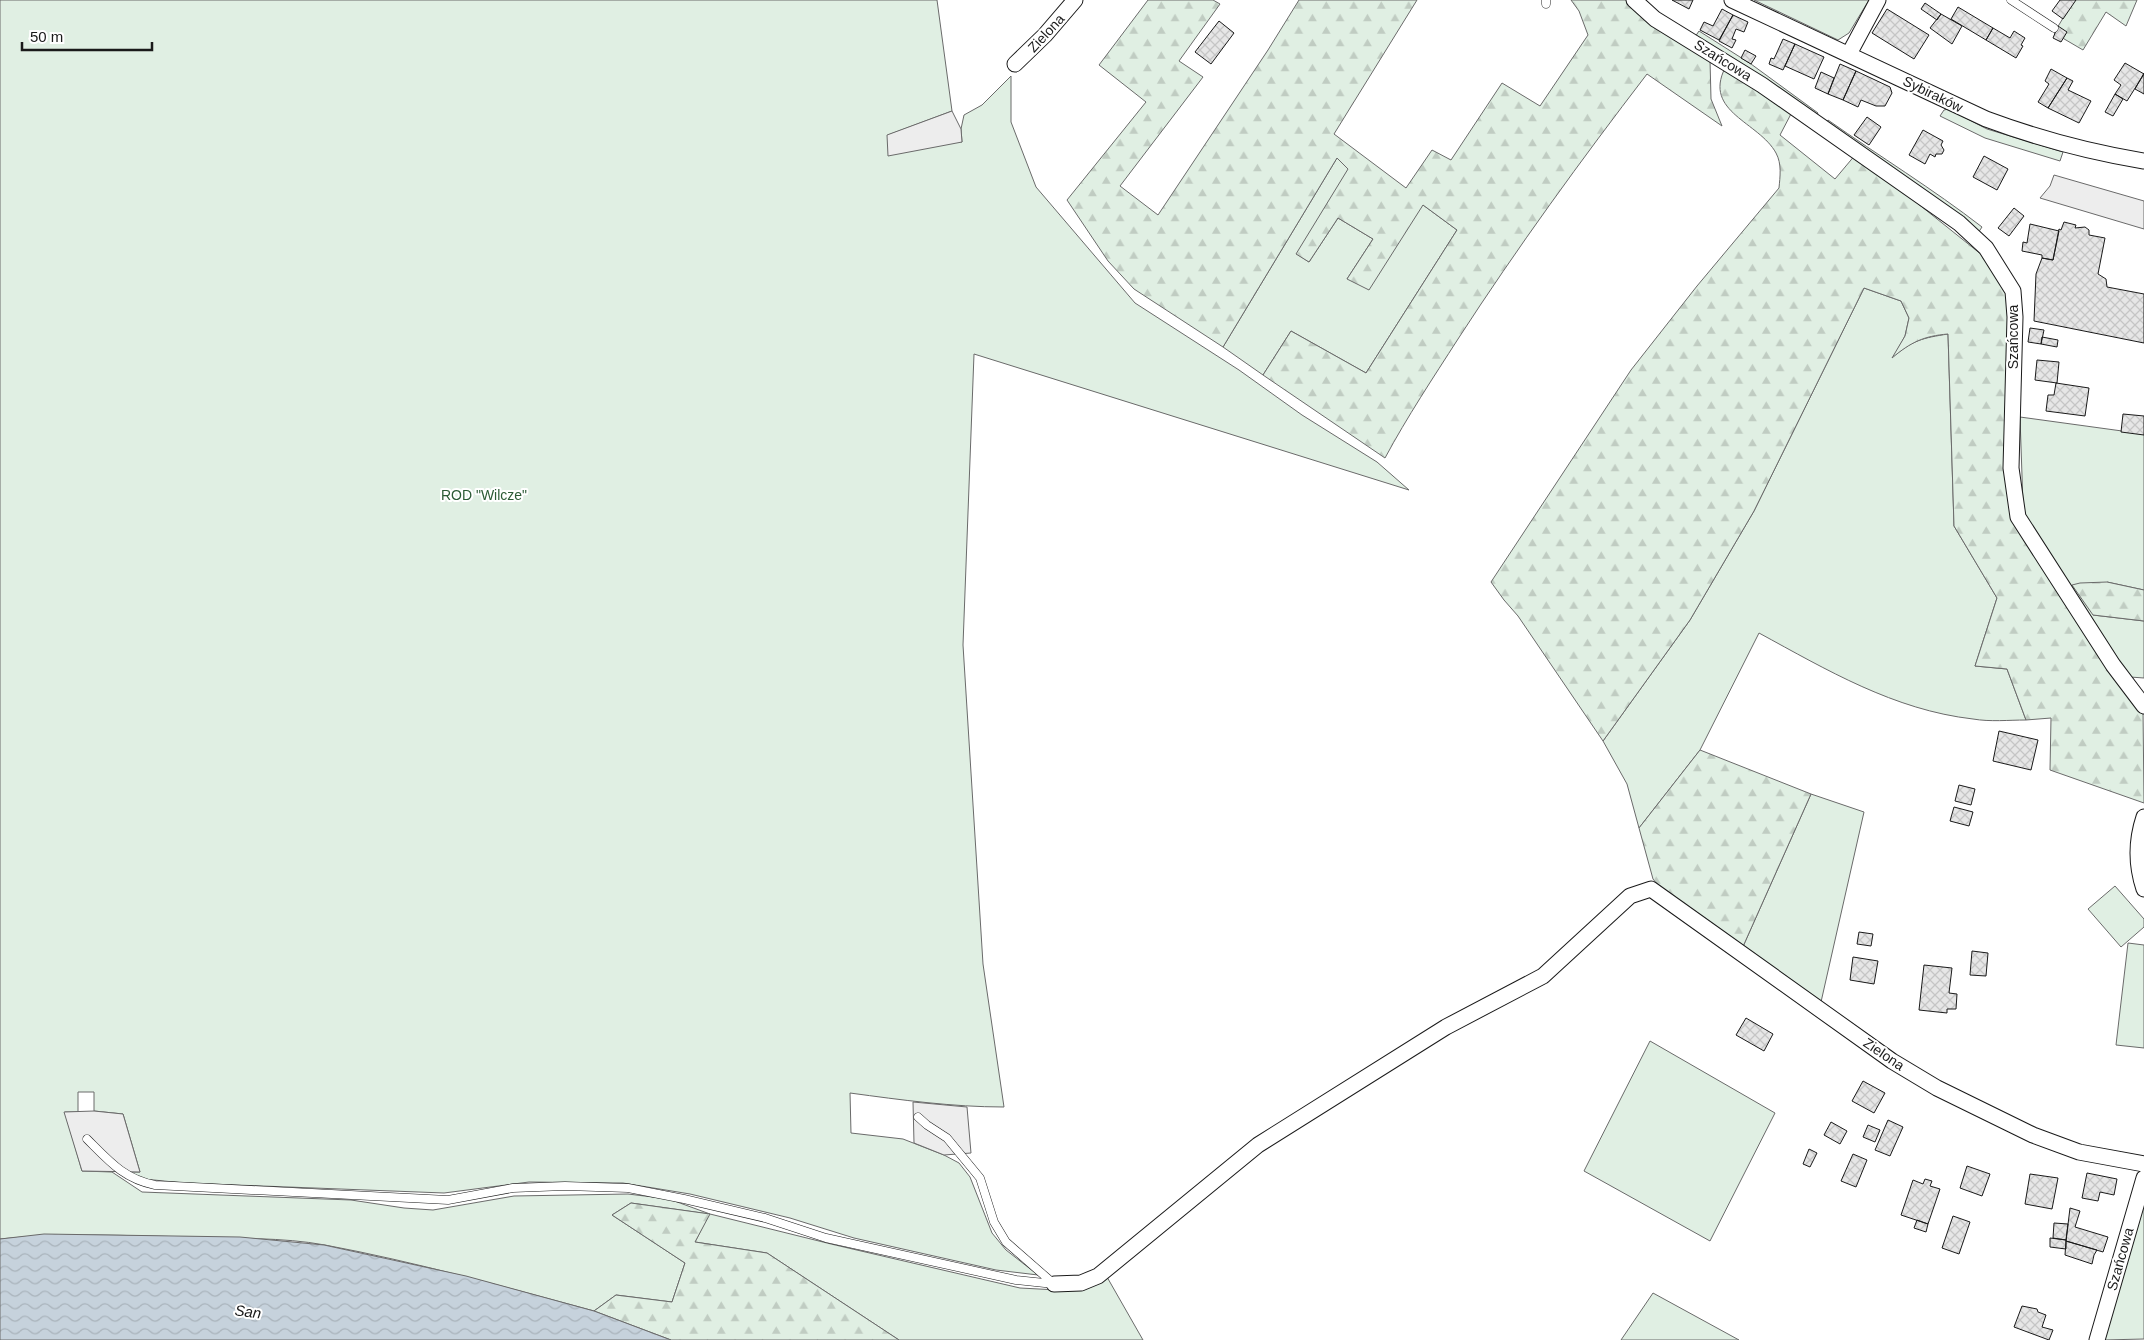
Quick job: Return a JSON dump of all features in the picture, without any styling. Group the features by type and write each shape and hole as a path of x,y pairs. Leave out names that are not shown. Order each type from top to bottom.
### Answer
{"street":[{"name":"Zielona","path":"1016,64 1045,35 1075,0"},
{"name":"Szańcowa","path":"1634,0 1655,19 1762,85 1959,223 1986,248 2013,291 2015,317 2011,468 2018,517 2114,665 2144,706"},
{"name":"Sybiraków","path":"1732,0 1986,119 2023,133 2078,149 2144,161"},
{"path":"1849,54 1878,0"},
{"path":"2144,817 2138,835 2138,858 2144,889"},
{"name":"Zielona","path":"1054,1284 1081,1283 1098,1276 1258,1145 1446,1027 1543,976 1630,896 1651,890 1892,1061 1937,1088 2042,1139 2079,1152 2144,1164"},
{"name":"Szańcowa","path":"2097,1340 2144,1178"}],"lane":[{"path":"2011,0 2054,28"},
{"path":"918,1117 947,1138 980,1178 994,1222 1006,1242 1054,1284"},
{"path":"87,1139 116,1168 138,1182 155,1185 448,1200 513,1188 565,1186 628,1188 765,1218 826,1238 1016,1280 1054,1284"}],"green space":[{"name":"ROD \"Wilcze\"","path":"0,0 937,0 952,111 888,135 962,142 961,129 964,115 982,105 1011,76 1011,122 1036,187 1135,303 1239,370 1302,415 1377,462 1409,490 974,354 963,645 983,964 1004,1107 908,1101 850,1093 851,1133 903,1139 959,1163 970,1177 992,1233 1006,1250 1038,1275 996,1270 854,1238 790,1218 690,1194 623,1183 529,1182 444,1193 184,1183 144,1179 129,1172 140,1172 123,1114 94,1111 94,1092 78,1092 78,1112 65,1112 82,1171 112,1172 142,1192 351,1200 404,1208 433,1210 514,1196 628,1194 669,1199 710,1214 1020,1288 1058,1290 1107,1277 1143,1340 899,1340 767,1253 695,1242 709,1214 631,1203 612,1215 685,1263 672,1302 616,1295 594,1311 460,1275 309,1242 96,1235 0,1239"},
{"path":"1148,0 1213,0 1220,4 1179,61 1203,77 1120,186 1158,215 1299,0 1417,0 1334,134 1406,188 1432,150 1451,160 1502,83 1540,106 1588,35 1579,11 1571,0 1629,0 1650,25 1710,60 1711,99 1722,126 1647,74 1503,271 1430,383 1385,458 1263,375 1291,331 1366,373 1457,230 1423,205 1369,290 1347,279 1373,239 1338,218 1309,262 1296,254 1348,169 1337,158 1223,347 1134,289 1108,261 1067,200 1146,102 1099,65"},
{"path":"1754,0 1869,0 1849,33 1838,40"},
{"path":"2074,0 2137,0 2126,26 2106,12 2083,50 2054,33"},
{"path":"1699,31 1751,64 1818,113 1815,118 1695,37"},
{"path":"1725,68 1792,112 1780,135 1835,179 1856,154 1992,263 2009,293 2007,488 2143,709 2144,803 2050,770 2051,718 2026,720 2007,669 1975,666 1997,598 1954,526 1948,334 1932,336 1918,341 1892,358 1905,336 1909,318 1901,301 1864,288 1754,511 1690,620 1603,741 1518,616 1491,582 1631,370 1697,286 1779,188 1780,166 1776,153 1768,142 1727,106 1721,95 1720,83"},
{"path":"1948,109 1987,129 2063,152 2060,161 1985,138 1940,116 1944,110"},
{"path":"1828,120 1982,227 1978,233 1826,124"},
{"path":"1337,158 1349,169 1297,254 1309,262 1338,218 1373,239 1347,279 1423,205 1457,230 1366,373 1291,331 1263,375 1223,347"},
{"path":"1864,288 1901,301 1909,318 1905,336 1894,356 1919,340 1948,334 1954,526 1997,598 1975,666 2007,669 2026,720 1979,720 1916,707 1889,698 1836,674 1759,633 1700,750 1639,828 1627,784 1603,741 1690,620 1754,511"},
{"path":"2020,417 2144,434 2144,590 2107,582 2093,615 2144,621 2144,678 2130,677 2026,518 2023,505"},
{"path":"2107,582 2144,590 2144,621 2093,615 2072,585"},
{"path":"1700,750 1811,794 1741,951 1666,896 1653,879 1639,828"},
{"path":"1811,794 1864,812 1821,1002 1741,951"},
{"path":"2115,886 2144,919 2144,927 2121,947 2088,909"},
{"path":"2128,943 2144,945 2144,1048 2116,1045"},
{"path":"1650,1041 1775,1113 1710,1241 1584,1171"},
{"path":"2144,1202 2144,1339 2103,1340"},
{"path":"631,1203 710,1214 695,1242 767,1253 899,1340 671,1340 594,1311 616,1295 672,1302 685,1263 612,1215"},
{"path":"1653,1293 1739,1340 1621,1340"}],"shaded area":[{"path":"952,111 961,129 962,142 888,156 887,135"},
{"path":"2054,175 2144,201 2144,229 2040,198 2050,186"},
{"path":"913,1102 967,1107 971,1153 944,1155 914,1143"},
{"path":"94,1111 123,1114 140,1172 82,1171 64,1112"}],"water":[{"name":"San","path":"44,1234 240,1237 324,1245 466,1276 594,1311 671,1340 0,1340 0,1239"}],"building":[{"path":"1672,0 1693,0 1689,9"},
{"path":"2060,0 2076,0 2063,19 2052,11"},
{"path":"1925,3 1941,14 1937,20 1921,9"},
{"path":"1958,7 1993,28 1986,40 1951,19"},
{"path":"1722,9 1733,15 1719,40 1700,30 1704,22 1713,26"},
{"path":"1887,9 1929,35 1914,59 1872,33"},
{"path":"1941,14 1962,26 1952,44 1930,28"},
{"path":"1733,15 1748,22 1744,32 1736,29 1732,39 1736,40 1732,48 1719,41"},
{"path":"1219,21 1234,33 1211,64 1195,52"},
{"path":"2058,26 2067,32 2061,42 2053,38"},
{"path":"1993,28 2010,38 2014,31 2025,38 2016,58 1986,40"},
{"path":"1783,39 1795,44 1783,70 1769,64 1771,58 1774,59"},
{"path":"1795,44 1824,57 1814,79 1785,66"},
{"path":"1745,50 1756,56 1751,64 1741,58"},
{"path":"2125,63 2144,74 2127,101 2115,94 2121,85 2114,80"},
{"path":"1840,64 1856,71 1843,100 1828,94"},
{"path":"2051,69 2067,78 2048,108 2038,102 2049,84 2045,81"},
{"path":"1856,71 1890,87 1892,93 1885,106 1876,106 1861,100 1858,107 1843,100"},
{"path":"1821,72 1834,78 1828,94 1815,88"},
{"path":"2144,73 2144,94 2135,89"},
{"path":"2067,78 2073,81 2068,90 2091,101 2079,123 2048,108"},
{"path":"2115,94 2123,99 2113,116 2105,112"},
{"path":"1867,117 1881,127 1869,145 1854,135"},
{"path":"1923,130 1943,141 1941,145 1944,150 1942,154 1936,154 1935,157 1930,154 1925,164 1909,155"},
{"path":"1984,156 2008,169 1997,190 1973,177"},
{"path":"2014,208 2024,216 2009,236 1998,228"},
{"path":"2064,222 2076,225 2075,228 2085,227 2089,230 2089,235 2105,238 2098,274 2106,279 2107,287 2144,294 2144,343 2034,321 2036,274 2042,258 2053,260 2059,229 2061,230"},
{"path":"2030,224 2059,231 2053,260 2042,258 2042,255 2022,251 2023,242 2027,243"},
{"path":"2030,328 2044,330 2041,344 2028,342"},
{"path":"2042,337 2058,340 2057,347 2041,344"},
{"path":"2037,360 2059,362 2057,383 2035,380"},
{"path":"2056,383 2089,388 2085,416 2046,411 2048,395 2054,395"},
{"path":"2123,414 2144,416 2144,435 2121,432"},
{"path":"1999,731 2038,740 2031,770 1993,761"},
{"path":"1959,785 1975,789 1971,805 1955,801"},
{"path":"1954,807 1973,812 1969,826 1950,821"},
{"path":"1859,932 1873,934 1871,946 1857,944"},
{"path":"1972,951 1988,953 1986,976 1970,975"},
{"path":"1853,957 1878,961 1874,984 1850,980"},
{"path":"1924,965 1952,968 1949,993 1957,994 1956,1009 1947,1009 1947,1013 1919,1010"},
{"path":"1746,1018 1773,1034 1764,1051 1736,1035"},
{"path":"1863,1081 1885,1093 1874,1113 1852,1101"},
{"path":"1888,1120 1903,1127 1890,1156 1875,1150"},
{"path":"1831,1122 1847,1131 1840,1144 1824,1135"},
{"path":"1868,1125 1880,1130 1875,1142 1863,1137"},
{"path":"1809,1149 1817,1153 1810,1167 1803,1164"},
{"path":"1853,1154 1867,1160 1856,1187 1841,1181"},
{"path":"1967,1166 1990,1174 1982,1196 1960,1188"},
{"path":"2087,1173 2117,1179 2114,1195 2100,1192 2098,1201 2082,1198"},
{"path":"2030,1174 2058,1178 2052,1209 2025,1204"},
{"path":"1925,1179 1932,1181 1930,1186 1940,1189 1928,1224 1901,1215 1913,1180 1923,1184"},
{"path":"2070,1208 2080,1211 2075,1227 2108,1237 2103,1252 2066,1241"},
{"path":"1953,1216 1970,1222 1959,1254 1942,1248"},
{"path":"1917,1220 1928,1224 1926,1232 1914,1228"},
{"path":"2054,1223 2068,1224 2066,1240 2053,1238"},
{"path":"2050,1238 2066,1240 2066,1249 2050,1247"},
{"path":"2066,1241 2097,1250 2092,1264 2065,1255"},
{"path":"2022,1306 2037,1309 2038,1312 2046,1315 2042,1327 2053,1330 2049,1340 2014,1327"}]}
